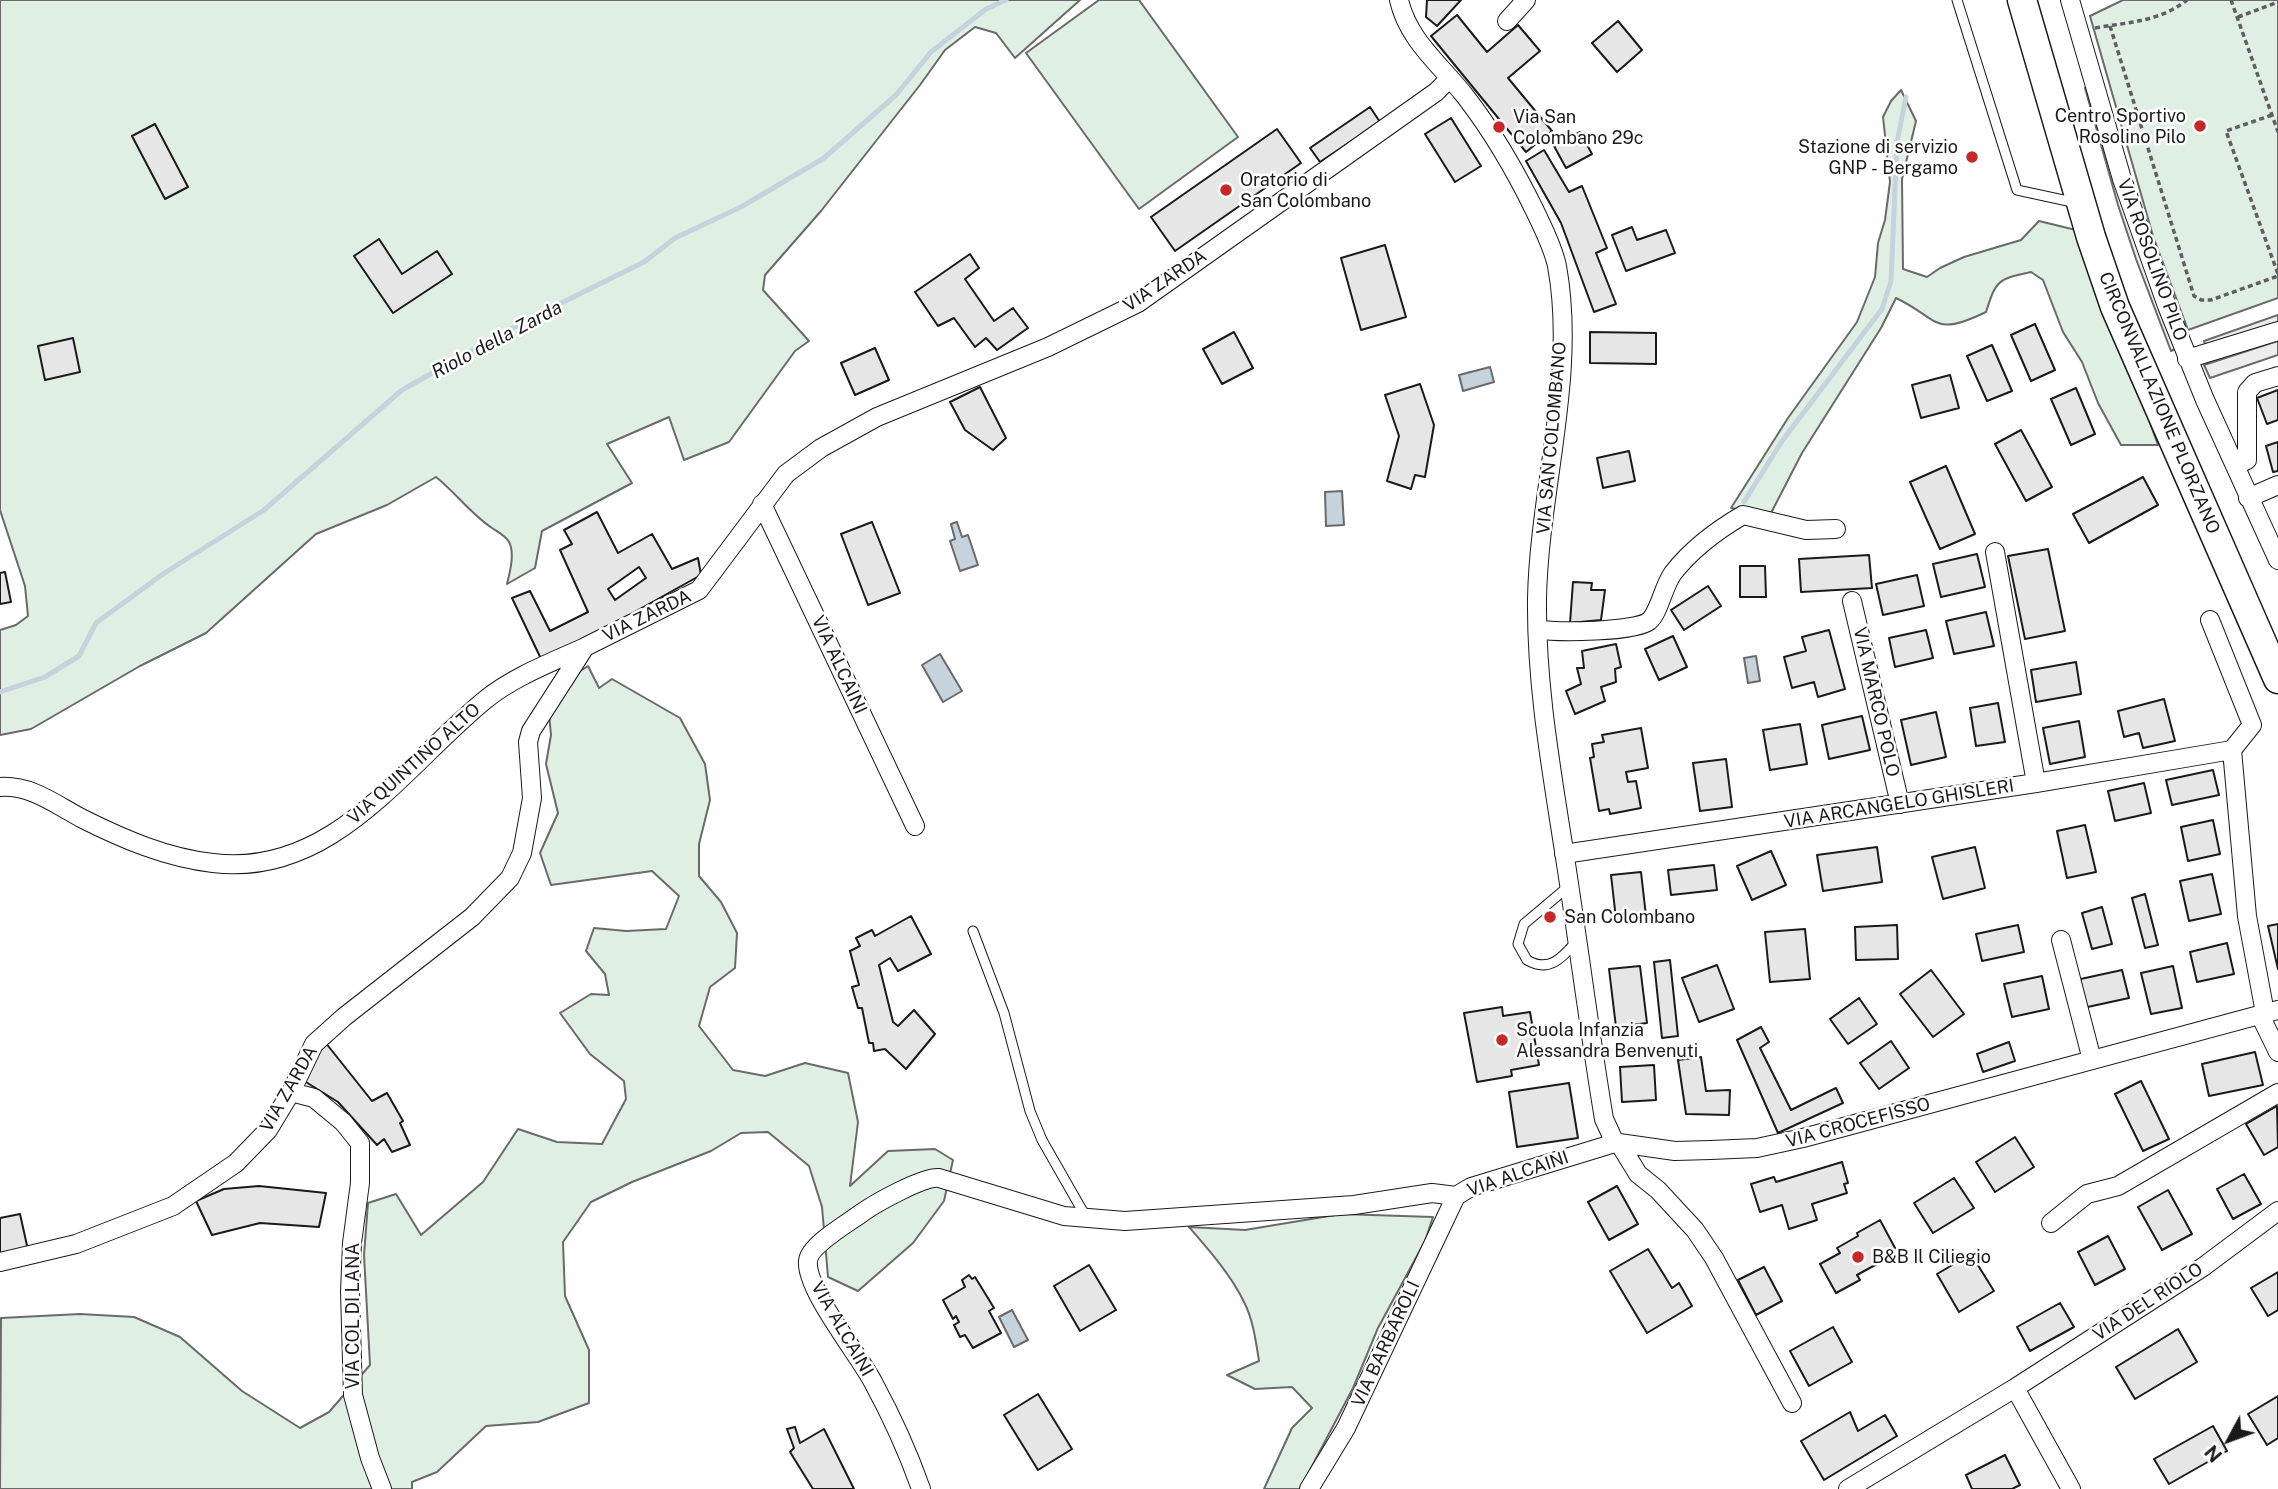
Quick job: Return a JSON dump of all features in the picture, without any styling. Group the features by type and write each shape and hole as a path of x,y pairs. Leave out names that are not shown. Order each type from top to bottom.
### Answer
{"highway":[{"name":"CIRCONVALLAZIONE PLORZANO","path":"2022,0 2081,204 2115,307 2278,679"},
{"name":"CIRCONVALLAZIONE PLORZANO","path":"2041,0 2106,229 2133,303 2161,374 2278,634"}],"street":[{"name":"VIA SAN COLOMBANO","path":"1399,0 1402,15 1412,35 1492,132 1526,193 1556,261 1560,288 1562,356 1537,597 1542,699 1604,1119 1617,1143"},
{"path":"1507,20 1526,0"},
{"name":"VIA ROSOLINO PILO","path":"2070,0 2139,230 2187,359 2278,560"},
{"name":"VIA ZARDA","path":"0,1262 76,1244 173,1206 236,1163 268,1130 291,1092 314,1044 344,1017 472,917 510,878 522,853 532,798 528,742 531,730 585,647 699,590 786,474 821,448 877,416 1048,347 1138,303 1436,92 1450,78"},
{"name":"VIA ROSOLINO PILO","path":"2187,359 2278,331"},
{"path":"2235,466 2247,460 2247,392 2255,383 2278,376"},
{"path":"2248,498 2278,485"},
{"name":"VIA ALCAINI","path":"762,504 915,826"},
{"path":"1538,629 1550,632 1635,628 1649,622 1657,611 1661,594 1674,573 1728,524 1743,515 1807,530 1836,529"},
{"path":"1995,552 2036,783"},
{"name":"VIA MARCO POLO","path":"1852,601 1900,804"},
{"path":"2210,620 2252,725 2232,750 2246,916 2278,1052"},
{"name":"VIA QUINTINO ALTO","path":"0,787 34,792 133,842 170,854 213,863 243,864 274,858 312,847 340,830 395,785 486,698 512,682 585,647"},
{"name":"VIA ARCANGELO GHISLERI","path":"1564,854 2036,783 2232,750"},
{"path":"2061,940 2092,1060"},
{"name":"VIA CROCEFISSO","path":"1617,1143 1675,1151 1757,1148 2268,1013"},
{"name":"VIA COL DI LANA","path":"291,1092 314,1098 344,1122 360,1143 360,1183 352,1243 350,1292 353,1395 370,1458 382,1489"},
{"path":"2051,1223 2087,1194 2118,1186 2278,1093"},
{"path":"1617,1143 1638,1174 1658,1190 1695,1230 1714,1258 1792,1403"},
{"name":"VIA ALCAINI","path":"920,1489 908,1453 872,1381 816,1290 808,1260 811,1252 821,1243 870,1207 930,1177 1064,1216 1125,1221 1188,1218 1354,1205 1432,1192 1456,1196 1471,1187 1617,1143"},
{"name":"VIA BARBAROLI","path":"1308,1489 1346,1428 1456,1196"},
{"name":"VIA DEL RIOLO","path":"1848,1489 2015,1388 2203,1267 2278,1211"},
{"path":"2015,1388 2071,1489"}],"lane":[{"path":"1957,0 2017,190 2081,204"},
{"path":"1569,886 1524,924 1518,944 1527,960 1543,966 1562,957 1576,942"},
{"path":"973,931 1004,1013 1030,1111 1042,1140 1086,1217"}],"path":[{"path":"2079,31 2158,18 2187,0"},
{"path":"2231,0 2278,132"},
{"path":"2238,17 2278,2"},
{"path":"2110,26 2194,296 2201,300 2211,300 2278,275 2226,131 2272,115"}],"green space":[{"path":"0,0 1080,0 1015,58 996,33 975,27 945,50 821,211 765,275 763,290 809,341 795,351 729,442 684,460 669,417 607,444 632,483 542,531 535,568 507,584 512,557 508,540 477,516 436,477 387,505 316,534 206,633 140,666 31,729 0,735 0,630 16,625 28,616 25,586 0,510"},
{"path":"1099,0 1139,0 1238,137 1139,209 1026,53"},
{"name":"Centro Sportivo Rosolino Pilo","path":"2123,0 2278,0 2278,298 2188,330 2153,236 2090,16"},
{"path":"1901,90 1916,121 1902,179 1903,269 1927,277 1964,257 2021,240 2039,221 2080,231 2158,445 2121,445 2098,403 2082,362 2063,332 2043,280 2031,272 2005,279 1996,287 1986,312 1955,324 1937,323 1896,298 1881,328 1802,453 1770,515 1731,508 1788,418 1857,322 1875,277 1878,243 1885,220 1890,182 1883,117 1891,101"},
{"path":"588,666 599,688 612,679 680,718 705,764 710,800 699,844 699,876 721,902 737,933 735,968 710,987 699,1026 733,1070 765,1076 805,1063 848,1073 858,1122 850,1186 888,1151 935,1149 953,1160 944,1201 913,1243 858,1291 828,1277 822,1207 809,1166 768,1132 741,1133 711,1151 632,1182 591,1202 563,1242 565,1296 589,1350 589,1403 538,1422 486,1426 437,1472 412,1482 412,1489 0,1489 1,1318 80,1314 134,1317 180,1337 242,1391 300,1428 329,1412 370,1365 364,1255 368,1203 396,1194 421,1235 483,1182 518,1129 557,1142 602,1144 626,1099 624,1081 590,1054 560,1013 591,994 609,995 605,974 586,951 594,928 626,931 666,929 679,896 652,871 551,885 540,853 558,813 546,764 551,735 547,693"},
{"path":"1341,1214 1433,1217 1425,1241 1378,1328 1353,1388 1300,1489 1264,1489 1292,1428 1312,1408 1292,1387 1255,1389 1227,1375 1259,1361 1252,1323 1233,1282 1189,1227 1245,1230"}],"shaded area":[{"path":"2091,86 2177,348 2171,351 2118,205 2085,88"},
{"path":"2278,315 2278,322 2206,347 2204,341"},
{"path":"2278,341 2278,355 2210,378 2204,365"},
{"path":"1490,367 1494,382 1463,391 1459,375"},
{"path":"1342,491 1344,525 1326,526 1325,492"},
{"path":"957,522 962,537 968,535 978,565 960,571 950,541 955,539 951,524"},
{"path":"940,654 962,691 943,702 922,665"},
{"path":"1756,656 1760,681 1748,683 1744,658"},
{"path":"1012,1310 1028,1340 1014,1347 999,1317"}],"building":[{"path":"1427,0 1461,0 1437,26 1426,17"},
{"path":"1457,15 1487,52 1518,25 1540,51 1508,78 1552,131 1526,152 1431,36"},
{"path":"1618,21 1642,50 1617,72 1592,43"},
{"path":"1370,107 1380,122 1320,162 1310,148"},
{"path":"1451,118 1481,166 1455,182 1425,134"},
{"path":"155,124 188,187 165,199 132,136"},
{"name":"Oratorio di San Colombano","path":"1277,129 1301,163 1175,251 1151,217"},
{"path":"1580,132 1592,154 1566,168 1554,146"},
{"path":"1544,150 1569,192 1582,186 1607,248 1596,253 1616,304 1594,312 1561,223 1526,161"},
{"path":"1632,227 1637,240 1666,230 1675,253 1626,271 1612,235"},
{"path":"379,239 402,274 437,251 452,274 393,313 354,256"},
{"path":"1385,245 1406,317 1361,330 1341,258"},
{"path":"970,254 979,268 965,279 994,321 1013,308 1028,328 997,350 986,338 975,347 954,318 938,326 915,292"},
{"path":"2035,324 2055,370 2031,381 2011,335"},
{"path":"1234,332 1253,368 1222,384 1203,349"},
{"path":"1590,332 1656,333 1656,364 1590,363"},
{"path":"73,338 80,372 45,380 38,346"},
{"path":"1992,345 2012,391 1987,401 1967,356"},
{"path":"875,348 889,380 855,395 841,363"},
{"path":"1950,375 1959,408 1921,418 1912,385"},
{"path":"1420,384 1434,425 1425,477 1415,475 1411,489 1387,481 1399,436 1385,395"},
{"path":"980,387 1006,438 993,450 965,430 950,402"},
{"path":"2076,388 2095,434 2071,445 2051,399"},
{"path":"2278,390 2278,420 2267,424 2257,398"},
{"path":"2021,430 2052,487 2026,501 1995,444"},
{"path":"2278,442 2278,471 2273,472 2266,446"},
{"path":"1629,451 1635,481 1603,488 1597,458"},
{"path":"1946,466 1975,534 1940,549 1910,482"},
{"path":"2143,477 2158,505 2089,543 2073,514"},
{"path":"597,512 618,553 652,534 672,569 698,558 701,575 543,663 512,598 530,591 550,631 588,612 560,550 572,544 564,530","holes":["639,567 646,578 615,600 608,589"]},
{"path":"872,522 900,593 868,605 841,534"},
{"path":"2048,549 2065,631 2025,639 2008,556"},
{"path":"1977,554 1985,587 1941,597 1933,564"},
{"path":"1869,555 1872,588 1801,592 1799,559"},
{"path":"1740,566 1765,566 1766,597 1740,597"},
{"path":"5,572 11,602 0,604 0,573"},
{"path":"1917,575 1924,606 1883,615 1876,584"},
{"path":"1573,582 1592,583 1591,590 1605,590 1601,620 1570,623"},
{"path":"1708,586 1721,606 1684,630 1671,610"},
{"path":"1986,612 1994,646 1954,654 1946,621"},
{"path":"1829,630 1845,689 1818,697 1814,682 1792,688 1784,657 1806,651 1802,637"},
{"path":"1926,630 1933,658 1895,667 1889,638"},
{"path":"1673,636 1687,667 1659,680 1645,649"},
{"path":"1616,644 1621,667 1615,669 1616,682 1601,687 1605,701 1575,714 1566,691 1581,684 1577,668 1584,668 1582,651"},
{"path":"2076,662 2081,694 2036,702 2031,670"},
{"path":"2164,699 2175,741 2143,748 2139,733 2124,737 2118,711"},
{"path":"1998,703 2005,742 1976,746 1970,708"},
{"path":"1936,712 1946,757 1911,765 1901,720"},
{"path":"1862,716 1870,750 1829,759 1822,725"},
{"path":"2079,721 2085,757 2050,764 2043,728"},
{"path":"1800,724 1807,764 1770,770 1763,730"},
{"path":"1641,728 1648,768 1626,772 1628,782 1636,781 1641,808 1610,814 1609,809 1599,811 1590,758 1594,757 1592,744 1604,742 1602,735"},
{"path":"1726,759 1732,807 1700,811 1693,763"},
{"path":"2213,770 2219,795 2172,805 2166,780"},
{"path":"2144,783 2151,813 2115,821 2108,791"},
{"path":"2213,820 2220,854 2188,861 2181,827"},
{"path":"2085,825 2096,872 2067,878 2057,831"},
{"path":"1877,847 1882,882 1823,891 1817,855"},
{"path":"1975,847 1985,888 1943,899 1932,857"},
{"path":"1771,851 1786,885 1752,900 1737,866"},
{"path":"1714,865 1717,890 1671,895 1668,870"},
{"path":"1641,872 1646,916 1616,919 1611,875"},
{"path":"2212,874 2221,914 2189,921 2180,881"},
{"path":"2145,894 2158,945 2145,948 2132,898"},
{"path":"2102,907 2112,944 2092,949 2082,913"},
{"path":"911,916 931,954 898,971 890,958 879,965 893,1022 898,1026 914,1010 935,1034 906,1069 885,1049 874,1051 873,1043 869,1043 862,1008 858,1008 852,987 859,985 850,951 860,946 856,938 872,930 875,936"},
{"path":"2278,924 2278,969 2268,926"},
{"path":"1897,925 1898,959 1856,960 1855,927"},
{"path":"2018,925 2024,952 1982,961 1976,934"},
{"path":"1805,929 1810,979 1770,982 1765,932"},
{"path":"2227,943 2234,974 2197,982 2190,952"},
{"path":"1670,960 1678,1036 1662,1038 1654,962"},
{"path":"1717,965 1734,1009 1699,1022 1682,978"},
{"path":"1640,966 1647,1023 1616,1027 1609,969"},
{"path":"2173,966 2182,1008 2151,1014 2141,973"},
{"path":"1931,970 1964,1014 1933,1037 1900,994"},
{"path":"2122,970 2129,998 2083,1008 2076,980"},
{"path":"2042,976 2049,1009 2012,1017 2004,984"},
{"path":"1859,998 1877,1024 1848,1044 1830,1019"},
{"name":"Scuola Infanzia Alessandra Benvenuti","path":"1502,1007 1503,1016 1530,1012 1539,1065 1511,1070 1512,1076 1477,1082 1464,1013"},
{"path":"1761,1027 1769,1042 1760,1048 1791,1110 1836,1088 1843,1103 1778,1133 1737,1040"},
{"path":"1891,1041 1909,1068 1879,1089 1860,1063"},
{"path":"325,1042 372,1101 387,1093 403,1121 400,1123 410,1145 392,1152 384,1139 377,1145 338,1102 301,1079"},
{"path":"2009,1042 2015,1061 1983,1072 1977,1054"},
{"path":"2255,1052 2263,1085 2209,1096 2202,1064"},
{"path":"1701,1057 1706,1091 1730,1090 1729,1115 1686,1114 1678,1060"},
{"path":"1654,1065 1656,1100 1622,1102 1620,1067"},
{"path":"2141,1081 2169,1139 2143,1151 2115,1094"},
{"path":"1569,1083 1578,1138 1517,1147 1509,1092"},
{"path":"2277,1106 2278,1147 2264,1155 2246,1124"},
{"path":"2015,1137 2034,1167 1995,1192 1976,1162"},
{"path":"1842,1162 1848,1183 1844,1184 1847,1193 1812,1204 1817,1220 1789,1229 1782,1205 1760,1212 1751,1184 1774,1177 1776,1182"},
{"path":"2244,1174 2261,1204 2233,1219 2217,1189"},
{"path":"1954,1178 1974,1208 1933,1233 1914,1203"},
{"path":"259,1186 326,1193 319,1227 260,1223 212,1235 196,1201 224,1189"},
{"path":"1617,1186 1638,1224 1609,1240 1588,1202"},
{"path":"2168,1190 2192,1234 2162,1250 2138,1207"},
{"path":"20,1214 28,1250 0,1256 0,1218"},
{"path":"1880,1220 1895,1248 1874,1259 1877,1264 1857,1275 1860,1280 1836,1293 1820,1264 1840,1253 1837,1248 1858,1236 1857,1233"},
{"path":"2108,1236 2125,1269 2095,1285 2078,1252"},
{"path":"1648,1249 1672,1288 1679,1283 1692,1306 1647,1333 1610,1271"},
{"path":"1971,1254 1994,1291 1959,1312 1937,1274"},
{"path":"1089,1265 1116,1310 1080,1331 1054,1286"},
{"path":"1764,1267 1782,1301 1756,1315 1738,1280"},
{"path":"2278,1272 2278,1310 2268,1316 2251,1288"},
{"path":"969,1275 972,1279 975,1277 994,1308 989,1311 1001,1333 973,1348 965,1335 960,1337 954,1325 959,1322 956,1316 953,1319 943,1300 965,1287 962,1280"},
{"path":"2060,1303 2074,1327 2030,1351 2017,1327"},
{"path":"1833,1327 1852,1362 1809,1386 1790,1351"},
{"path":"2178,1329 2197,1362 2135,1399 2116,1367"},
{"path":"1038,1394 1072,1449 1038,1470 1004,1415"},
{"path":"2278,1396 2278,1438 2267,1445 2248,1414"},
{"path":"1850,1412 1858,1431 1885,1415 1897,1436 1824,1480 1801,1441"},
{"path":"2213,1426 2227,1451 2169,1484 2154,1459"},
{"path":"795,1427 800,1443 824,1429 854,1489 813,1489 790,1452 794,1448 787,1429"},
{"path":"2005,1455 2020,1485 2012,1489 1972,1489 1966,1475"}],"waterway":[{"name":"Riolo della Zarda","path":"0,692 45,677 79,656 96,623 163,574 264,510 402,390 529,319 644,262 675,238 741,207 824,158 896,95 931,52 986,9 1006,0"},
{"path":"1744,502 1782,441 1882,309 1891,281 1897,142 1906,97"}],"place":[{"name":"Centro Sportivo Rosolino Pilo","path":"2200,126"},
{"name":"Via San Colombano 29c","path":"1499,127"},
{"name":"Stazione di servizio GNP - Bergamo","path":"1972,157"},
{"name":"Oratorio di San Colombano","path":"1226,190"},
{"name":"San Colombano","path":"1550,917"},
{"name":"Scuola Infanzia Alessandra Benvenuti","path":"1502,1040"},
{"name":"B&B Il Ciliegio","path":"1858,1257"}]}
